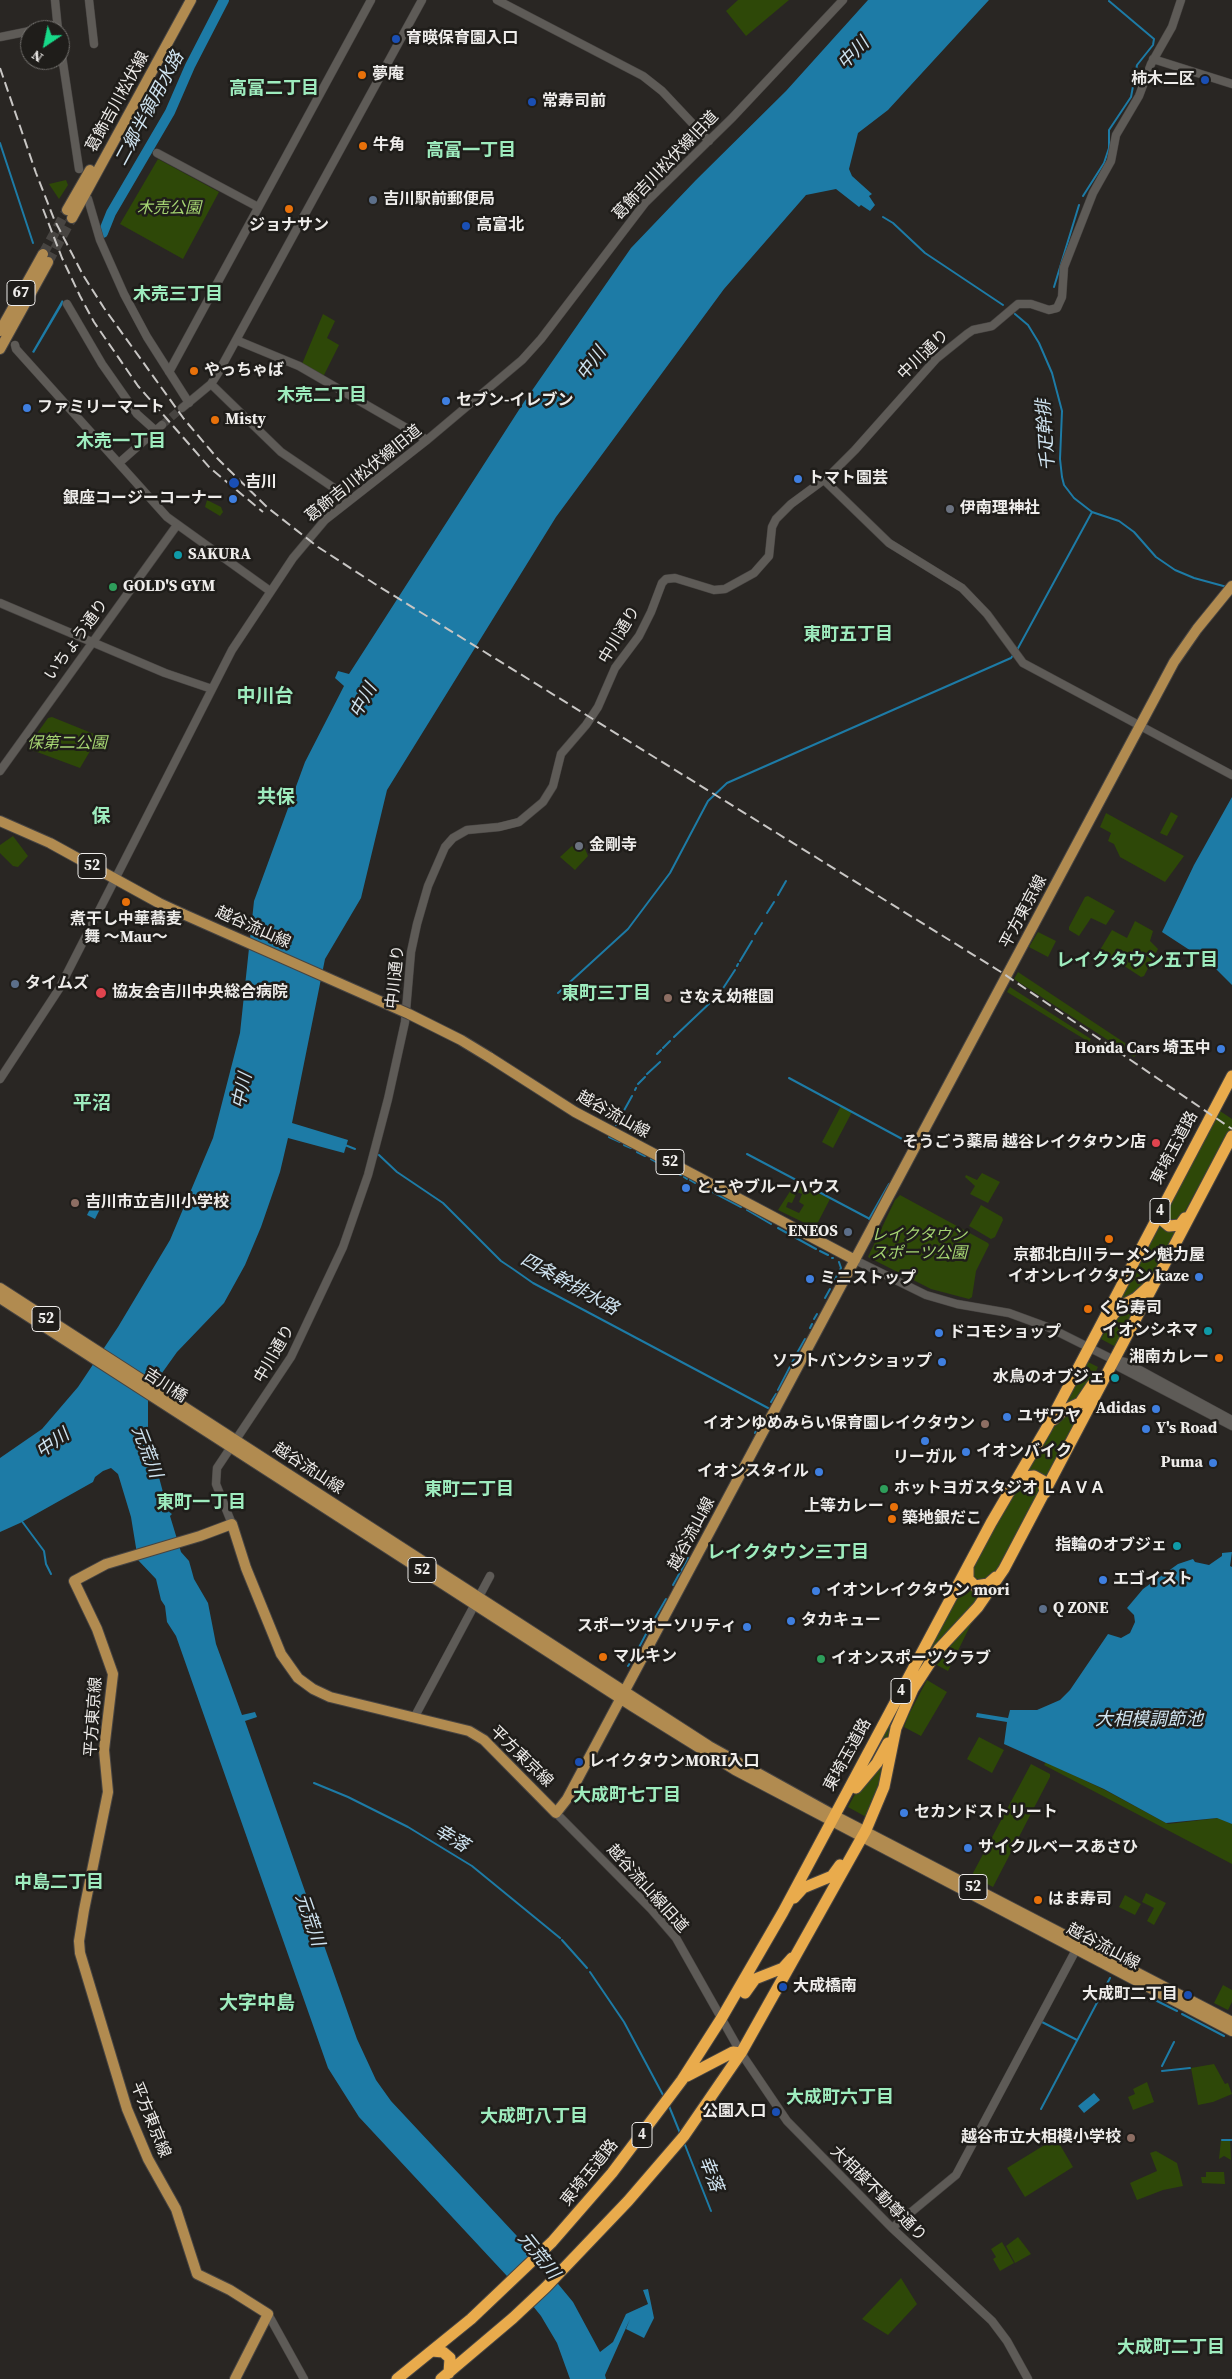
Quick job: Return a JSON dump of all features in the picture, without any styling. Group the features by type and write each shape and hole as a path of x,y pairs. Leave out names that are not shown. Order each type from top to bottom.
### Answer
{"highway":[{"name":"東埼玉道路","path":"397,2379 494,2298 552,2242 612,2173 682,2080 721,2019 835,1818 1001,1505 1046,1429 1232,1076"},
{"name":"東埼玉道路","path":"445,2376 513,2318 571,2262 665,2160 706,2106 741,2053 805,1942 862,1834 884,1787 896,1728 908,1700 928,1664 987,1596 1010,1558 1232,1136"},
{"name":"4","path":"1162,1206 1163,1222 1172,1227 1180,1225 1208,1180"},
{"name":"4","path":"1088,1347 1099,1339 1119,1306 1146,1291 1158,1274"},
{"name":"4","path":"1046,1429 1058,1414 1083,1399 1102,1367 1114,1360"},
{"name":"4","path":"1001,1505 1021,1479 1028,1476 1040,1478 1045,1487 1045,1493"},
{"name":"4","path":"968,1566 967,1575 970,1582 975,1586 985,1586 995,1579 1010,1558"},
{"name":"4","path":"835,1818 857,1786 881,1758 896,1728"},
{"name":"4","path":"782,1912 803,1888 832,1876 862,1834"},
{"name":"4","path":"721,2019 732,2013 755,1979 782,1968 805,1942"},
{"path":"682,2080 694,2071 724,2056 734,2052 741,2053"},
{"name":"4","path":"432,2351 443,2352 450,2358 445,2376"}],"main road":[{"name":"葛飾吉川松伏線","path":"184,0 70,214 191,0"},
{"name":"67","path":"0,349 2,335 45,258"},
{"name":"平方東京線","path":"855,1260 1178,656 1197,629 1231,588"},
{"name":"越谷流山線","path":"0,821 41,839 183,914 409,1014 461,1040 575,1112 855,1260 622,1694"},
{"name":"52","path":"0,1288 91,1352"},
{"name":"52","path":"0,1298 91,1352"},
{"name":"吉川橋","path":"91,1352 230,1441"},
{"name":"越谷流山線","path":"230,1441 622,1694 734,1770 835,1818 862,1834 1078,1946 1232,2022"},
{"name":"平方東京線","path":"268,2314 230,2290 197,2274 176,2209 148,2159 127,2109 80,1953 79,1941 85,1902 108,1792 104,1750 113,1670 105,1648 74,1581 93,1569 200,1536 232,1524 281,1654 293,1673 308,1686 325,1695 460,1727 479,1737 556,1813 567,1799 622,1694"},
{"name":"越谷流山線","path":"1078,1946 1232,2031"},
{"path":"235,2379 268,2314"}],"street":[{"path":"54,0 57,20"},
{"path":"88,0 94,44"},
{"path":"169,372 372,0"},
{"path":"88,199 100,240 124,294 186,405 211,384 422,0"},
{"path":"497,0 643,76 662,92 709,141"},
{"name":"葛飾吉川松伏線旧道","path":"0,1078 56,995 236,642 270,591 317,529 522,360 541,340 632,218 660,187 709,141 843,0"},
{"name":"中川通り","path":"232,1524 215,1480 217,1468 230,1441 262,1404 300,1340 334,1268 351,1224 373,1158 405,1022 410,959 416,930 428,886 445,846 453,838 467,830 499,827 519,822 543,802 555,781 561,754 586,725 598,707 615,668 639,636 651,612 662,582 666,579 675,578 714,590 730,587 754,573 769,556 772,527 776,519 791,504 824,480 864,442 927,367 967,334 973,330 992,326 1018,304 1024,302 1049,310 1057,308 1062,297 1064,267 1093,193 1111,161 1118,130 1139,96 1153,59 1172,27 1181,0"},
{"path":"0,37 20,33"},
{"path":"1153,59 1232,84"},
{"path":"64,70 79,169"},
{"path":"157,153 258,207"},
{"path":"67,304 102,364 137,414 159,428 119,463"},
{"path":"2,335 19,346 34,362 40,374 168,517 270,591"},
{"path":"236,340 299,366 427,440"},
{"path":"211,384 281,452 337,490 348,502"},
{"path":"824,480 889,543 962,588 987,614 1023,663 1232,775"},
{"name":"いちょう通り","path":"0,771 176,524"},
{"path":"0,603 165,673 212,689"},
{"path":"855,1260 926,1295 1032,1321 1114,1360 1125,1362 1232,1420"},
{"path":"1114,1360 1119,1367 1232,1426"},
{"path":"415,1716 490,1576"},
{"name":"越谷流山線旧道","path":"556,1813 667,1928 686,1956 721,2019"},
{"path":"892,2228 955,2178 1078,1946"},
{"name":"大相模不動尊通り","path":"721,2019 741,2053 787,2121 892,2228 992,2321 1007,2341 1028,2379"},
{"path":"268,2314 304,2379"}],"green space":[{"path":"738,0 789,0 746,36 726,11"},
{"name":"木売公園","path":"158,159 219,192 183,259 120,224"},
{"path":"66,180 68,185 59,199 49,184"},
{"path":"323,314 335,321 327,338 339,345 324,375 321,376 302,364"},
{"path":"207,500 221,507 223,512 220,516 205,507"},
{"name":"保第二公園","path":"52,717 99,736 80,768 29,749 28,746 48,718"},
{"path":"1171,812 1178,816 1167,836 1160,833"},
{"path":"1106,813 1184,856 1165,882 1120,857 1114,844 1108,841 1111,833 1100,827"},
{"path":"13,836 28,856 18,867 13,866 0,853 0,845"},
{"path":"579,843 585,849 588,856 575,870 560,857 572,846 574,848"},
{"path":"1088,896 1115,911 1106,925 1091,918 1079,936 1069,930 1069,927 1085,897"},
{"path":"1135,921 1153,931 1150,941 1158,949 1144,976 1141,977 1100,950 1112,930 1127,938"},
{"path":"1038,932 1056,941 1048,957 1029,947"},
{"path":"1018,972 1131,1047 1136,1055 1134,1057 1014,979"},
{"path":"1010,987 1091,1039 1089,1042 1007,992"},
{"path":"841,1106 852,1112 833,1148 822,1142"},
{"path":"1217,1109 1232,1119 1232,1128 1182,1217 1170,1224 1164,1208"},
{"path":"982,1173 1000,1182 988,1203 970,1194 975,1186 965,1177 966,1175 977,1180"},
{"path":"796,1182 830,1199 815,1228 778,1210","holes":["797,1192 802,1194 799,1202 804,1205 799,1213 786,1207 788,1202 792,1203"]},
{"name":"レイクタウン スポーツ公園","path":"900,1195 988,1243 989,1245 976,1271 972,1297 969,1299 931,1289 868,1257 895,1200"},
{"path":"981,1205 1002,1217 1003,1220 995,1237 991,1239 969,1226"},
{"path":"1159,1224 1166,1230 1178,1229 1158,1267 1139,1291 1113,1305"},
{"path":"1141,1297 1116,1347 1101,1339 1114,1315"},
{"path":"1084,1360 1098,1367 1091,1382 1080,1398 1059,1409"},
{"path":"1087,1399 1047,1482 1024,1472 1057,1418"},
{"path":"1037,1480 1041,1490 1010,1552 990,1579 975,1582 971,1566 1020,1484"},
{"path":"964,1578 990,1587 945,1637 897,1719 879,1757 861,1776"},
{"path":"974,1618 948,1671 935,1664 954,1640"},
{"path":"927,1680 947,1692 921,1736 904,1727"},
{"path":"979,1737 1004,1750 992,1773 967,1759"},
{"path":"1046,1762 1105,1790 1168,1824 1218,1818 1232,1824 1232,1864 1044,1765"},
{"path":"886,1763 868,1818 848,1807 858,1789 880,1764"},
{"path":"1031,1764 1050,1774 1050,1777 993,1887 976,1878 973,1873"},
{"path":"1146,1893 1166,1903 1154,1925 1147,1921 1154,1908 1142,1902"},
{"path":"1125,1895 1141,1904 1135,1915 1119,1907"},
{"path":"1223,1985 1232,1990 1232,2002 1228,2010 1214,2003"},
{"path":"1214,2064 1225,2084 1228,2083 1232,2094 1213,2102 1198,2105 1191,2068"},
{"path":"1147,2082 1154,2102 1133,2110 1128,2097 1135,2094 1133,2089"},
{"path":"1056,2138 1073,2167 1025,2197 1007,2168"},
{"path":"1221,2140 1230,2141 1231,2160 1224,2156 1219,2159"},
{"path":"1156,2151 1177,2163 1183,2186 1163,2190 1137,2200 1130,2183 1157,2171 1150,2153"},
{"path":"1206,2172 1224,2172 1225,2184 1202,2183 1201,2177 1206,2177"},
{"path":"1018,2237 1031,2254 1015,2263 1006,2246"},
{"path":"1002,2242 1014,2263 1000,2271 993,2259 996,2257 991,2249"},
{"path":"901,2278 917,2304 888,2335 862,2319"}],"water":[{"path":"868,0 989,0 888,110 858,133 849,169 852,176 872,194 869,196 875,205 870,211 861,205 859,207 836,189 806,195 724,289 556,517 387,790 361,898 325,959 292,1123 348,1140 344,1153 288,1138 280,1172 261,1227 245,1265 224,1303 177,1352 157,1380 148,1400 148,1436 168,1511 172,1514 170,1516 181,1552 189,1561 194,1579 208,1603 216,1644 242,1715 255,1712 257,1717 245,1721 357,2039 376,2080 391,2101 530,2250 573,2302 600,2352 613,2342 626,2314 648,2304 643,2290 648,2289 654,2318 644,2338 626,2329 630,2319 605,2375 606,2379 570,2379 557,2343 541,2316 520,2290 359,2117 328,2068 176,1636 167,1622 165,1606 161,1600 156,1579 138,1560 131,1517 118,1474 111,1468 103,1471 95,1477 93,1482 20,1523 0,1532 0,1458 42,1429 78,1387 118,1327 170,1240 213,1138 240,1033 254,901 305,762 344,686 335,678 338,671 349,674 524,402 631,248 696,180 786,91"},
{"path":"62,300 64,302 34,353 32,352"},
{"path":"1232,797 1232,985 1211,964 1162,932 1194,865"},
{"path":"96,1197 104,1201 95,1219 87,1215"},
{"name":"大相模調節池","path":"1232,1552 1230,1566 1232,1567 1232,1824 1217,1818 1166,1823 1104,1789 1004,1744 1007,1722 976,1717 977,1713 1008,1718 1010,1710 1037,1710 1060,1700 1070,1690 1108,1634 1121,1638 1130,1633 1135,1622 1134,1615 1127,1608 1143,1589 1178,1564 1193,1559 1195,1562 1209,1565 1222,1556 1222,1553"},
{"path":"1094,2093 1100,2100 1084,2113 1078,2106"}],"pier":[{"path":"535,2252 560,2281 531,2308 506,2280"}],"waterway":[{"name":"二郷半領用水路","path":"103,233 111,213 170,112 190,66 224,0"},
{"path":"1083,196 1104,163 1109,148 1109,130 1131,97 1137,65 1153,45 1154,39 1109,1"},
{"path":"0,143 33,243"},
{"path":"1054,287 1079,205"},
{"name":"千疋幹排","path":"883,217 893,223 925,253 1003,305"},
{"name":"千疋幹排","path":"1015,314 1028,325 1039,343 1052,373 1062,411 1060,459 1062,477 1064,485 1074,498 1092,512 1119,521 1134,532 1156,557 1175,570 1194,578 1227,587"},
{"path":"1017,650 1092,512"},
{"path":"558,993 628,929 670,873 708,801 727,783 1011,658 1014,654"},
{"path":"778,895 786,881"},
{"path":"767,913 774,902"},
{"path":"755,934 762,923"},
{"path":"740,961 752,941"},
{"path":"720,993 735,970"},
{"path":"674,1037 713,1000"},
{"path":"663,1048 670,1041"},
{"path":"657,1054 661,1050"},
{"path":"647,1074 660,1062"},
{"path":"638,1084 645,1077"},
{"path":"789,1078 904,1140"},
{"path":"616,1125 632,1096"},
{"path":"609,1137 620,1142"},
{"name":"四条幹排水路","path":"345,1145 355,1149"},
{"path":"624,1145 631,1148"},
{"path":"637,1152 645,1156"},
{"path":"747,1154 868,1218"},
{"name":"四条幹排水路","path":"379,1155 397,1172 443,1203 501,1261 533,1283 768,1408"},
{"path":"651,1159 681,1175"},
{"path":"690,1180 695,1183"},
{"path":"869,1219 889,1184"},
{"path":"703,1187 741,1207"},
{"path":"747,1210 771,1224"},
{"path":"778,1228 816,1249"},
{"path":"820,1251 828,1255"},
{"path":"833,1283 841,1268 839,1262"},
{"path":"825,1298 830,1289"},
{"path":"814,1319 817,1314"},
{"path":"810,1328 812,1324"},
{"path":"797,1353 805,1339"},
{"path":"778,1390 795,1357"},
{"path":"771,1402 776,1394"},
{"path":"755,1433 763,1417"},
{"path":"21,1520 44,1551 46,1564 51,1574"},
{"path":"673,1585 688,1558"},
{"path":"652,1623 666,1599"},
{"path":"635,1655 646,1634"},
{"path":"628,1666 632,1660"},
{"name":"幸落","path":"314,1783 348,1797 408,1827 472,1866 560,1938"},
{"name":"幸落","path":"562,1940 587,1968"},
{"name":"幸落","path":"590,1972 624,2022 663,2095"},
{"path":"1041,2109 1110,1978"},
{"path":"1153,1999 1177,2011"},
{"path":"1182,2014 1224,2036"},
{"path":"1042,2022 1077,2040"},
{"path":"1162,2066 1174,2042"},
{"path":"1162,2071 1190,2068"},
{"name":"幸落","path":"669,2106 680,2133"},
{"path":"1222,2140 1232,2140"},
{"name":"幸落","path":"685,2145 711,2211"}],"tunnel":[{"path":"43,254 67,210"},
{"path":"48,262 72,218"},
{"path":"162,425 182,408"}],"railway":[{"path":"0,68 54,219 83,275 104,308 184,419 218,459 268,508 318,547 375,584 1001,972 1232,1129"},
{"path":"43,209 62,258 80,296 94,322 138,386 210,468 263,512"}],"place":[{"name":"育暎保育園入口","path":"396,39"},
{"name":"夢庵","path":"362,75"},
{"name":"柿木二区","path":"1205,80"},
{"name":"常寿司前","path":"532,102"},
{"name":"牛角","path":"363,146"},
{"name":"吉川駅前郵便局","path":"373,200"},
{"name":"ジョナサン","path":"289,209"},
{"name":"高富北","path":"466,226"},
{"name":"やっちゃば","path":"194,371"},
{"name":"セブン-イレブン","path":"446,401"},
{"name":"ファミリーマート","path":"27,408"},
{"name":"Misty","path":"215,420"},
{"name":"トマト園芸","path":"798,479"},
{"name":"吉川","path":"234,483"},
{"name":"銀座コージーコーナー","path":"233,499"},
{"name":"伊南理神社","path":"950,509"},
{"name":"SAKURA","path":"178,555"},
{"name":"GOLD'S GYM","path":"113,587"},
{"name":"金剛寺","path":"579,846"},
{"name":"煮干し中華蕎麦 舞 〜Mau〜","path":"126,902"},
{"name":"タイムズ","path":"15,984"},
{"name":"協友会吉川中央総合病院","path":"101,993"},
{"name":"さなえ幼稚園","path":"668,998"},
{"name":"Honda Cars 埼玉中","path":"1221,1049"},
{"name":"そうごう薬局 越谷レイクタウン店","path":"1156,1143"},
{"name":"とこやブルーハウス","path":"686,1188"},
{"name":"吉川市立吉川小学校","path":"75,1203"},
{"name":"ENEOS","path":"848,1232"},
{"name":"京都北白川ラーメン魁力屋","path":"1109,1239"},
{"name":"イオンレイクタウン kaze","path":"1199,1277"},
{"name":"ミニストップ","path":"810,1279"},
{"name":"くら寿司","path":"1088,1309"},
{"name":"イオンシネマ","path":"1208,1331"},
{"name":"ドコモショップ","path":"939,1333"},
{"name":"湘南カレー","path":"1219,1358"},
{"name":"ソフトバンクショップ","path":"942,1362"},
{"name":"水鳥のオブジェ","path":"1115,1378"},
{"name":"Adidas","path":"1156,1409"},
{"name":"ユザワヤ","path":"1007,1417"},
{"name":"イオンゆめみらい保育園レイクタウン","path":"985,1424"},
{"name":"Y's Road","path":"1146,1429"},
{"name":"リーガル","path":"925,1441"},
{"name":"イオンバイク","path":"966,1452"},
{"name":"Puma","path":"1213,1463"},
{"name":"イオンスタイル","path":"819,1472"},
{"name":"ホットヨガスタジオ ＬＡＶＡ","path":"884,1489"},
{"name":"上等カレー","path":"894,1507"},
{"name":"築地銀だこ","path":"892,1519"},
{"name":"指輪のオブジェ","path":"1177,1546"},
{"name":"エゴイスト","path":"1103,1580"},
{"name":"イオンレイクタウン mori","path":"816,1591"},
{"name":"Q ZONE","path":"1043,1609"},
{"name":"タカキュー","path":"791,1621"},
{"name":"スポーツオーソリティ","path":"747,1627"},
{"name":"マルキン","path":"603,1657"},
{"name":"イオンスポーツクラブ","path":"821,1659"},
{"name":"レイクタウンMORI入口","path":"579,1762"},
{"name":"セカンドストリート","path":"904,1813"},
{"name":"サイクルベースあさひ","path":"968,1848"},
{"name":"はま寿司","path":"1038,1900"},
{"name":"大成橋南","path":"783,1987"},
{"name":"大成町二丁目","path":"1188,1995"},
{"name":"公園入口","path":"776,2112"},
{"name":"越谷市立大相模小学校","path":"1131,2138"}],"district":[{"name":"高富二丁目","path":"274,89"},
{"name":"高富一丁目","path":"471,151"},
{"name":"木売三丁目","path":"178,295"},
{"name":"木売二丁目","path":"322,396"},
{"name":"木売一丁目","path":"121,442"},
{"name":"東町五丁目","path":"848,635"},
{"name":"中川台","path":"265,697"},
{"name":"共保","path":"276,798"},
{"name":"保","path":"101,817"},
{"name":"レイクタウン五丁目","path":"1137,961"},
{"name":"東町三丁目","path":"606,994"},
{"name":"平沼","path":"92,1104"},
{"name":"東町二丁目","path":"469,1490"},
{"name":"東町一丁目","path":"201,1503"},
{"name":"レイクタウン三丁目","path":"788,1553"},
{"name":"大成町七丁目","path":"627,1796"},
{"name":"中島二丁目","path":"59,1883"},
{"name":"大字中島","path":"257,2004"},
{"name":"大成町六丁目","path":"840,2098"},
{"name":"大成町八丁目","path":"534,2117"},
{"name":"大成町二丁目","path":"1171,2348"}],"water label":[{"name":"中川","path":"854,54"},
{"name":"中川","path":"592,364"},
{"name":"中川","path":"364,701"},
{"name":"中川","path":"243,1091"},
{"name":"中川","path":"53,1444"},
{"name":"元荒川","path":"146,1452"},
{"name":"元荒川","path":"309,1920"},
{"name":"元荒川","path":"538,2256"}]}
